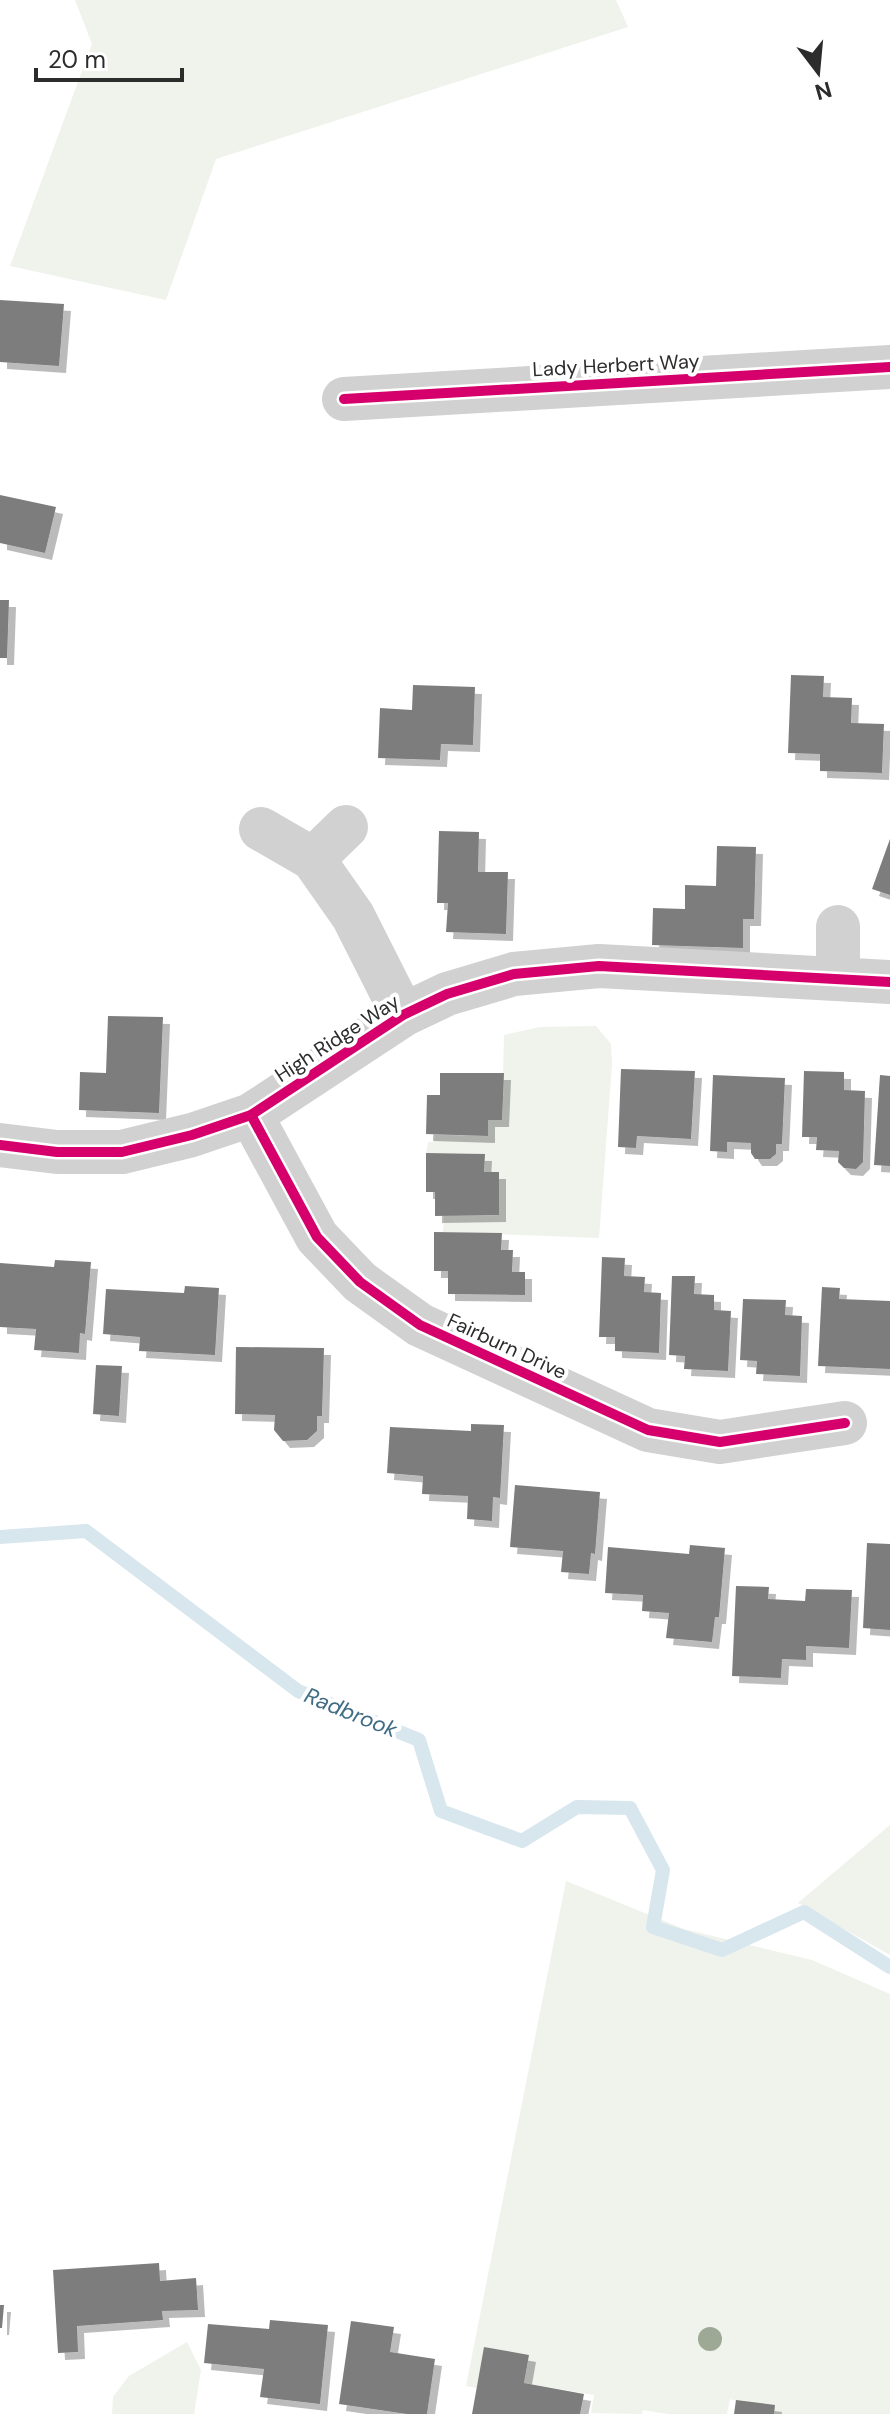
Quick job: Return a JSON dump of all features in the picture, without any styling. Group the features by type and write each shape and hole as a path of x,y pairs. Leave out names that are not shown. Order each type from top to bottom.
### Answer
{"street":[{"name":"Lady Herbert Way","path":"344,399 890,367"},
{"path":"313,859 346,827"},
{"path":"261,829 313,859 353,916 403,1015"},
{"path":"838,927 838,979"},
{"name":"High Ridge Way","path":"0,1145 57,1152 122,1152 192,1135 251,1115 403,1015 447,994 514,974 599,966 890,982"},
{"name":"Fairburn Drive","path":"251,1115 317,1237 360,1282 420,1325 648,1430 720,1442 845,1423"}],"shaded area":[{"path":"75,0 616,0 628,27 216,159 166,300 10,266 92,44"},
{"path":"596,1026 611,1044 612,1064 599,1238 443,1232 444,1215 499,1215 499,1173 484,1172 484,1154 426,1153 428,1142 434,1142 435,1135 487,1136 488,1120 502,1119 504,1035 540,1027"},
{"path":"890,1825 890,1955 798,1903"},
{"path":"566,1881 684,1929 812,1960 890,1994 890,2414 774,2414 730,2399 727,2414 668,2414 643,2410 642,2414 591,2413 594,2395 524,2383 529,2355 485,2347 477,2388 466,2386"},
{"path":"187,2342 201,2370 194,2414 112,2414 113,2397 129,2376"}],"building":[{"path":"0,300 64,304 59,366 0,362"},
{"path":"0,495 56,507 45,553 0,543"},
{"path":"0,600 9,600 7,658 0,658"},
{"path":"791,675 824,676 823,697 852,698 851,723 884,724 882,773 820,771 820,754 788,753"},
{"path":"413,685 475,687 473,745 441,744 440,760 378,758 380,708 412,710"},
{"path":"439,831 479,832 478,872 508,872 506,934 446,932 448,903 437,903"},
{"path":"890,839 890,895 872,889"},
{"path":"717,846 756,847 754,919 743,919 743,948 652,945 653,908 685,909 685,885 716,886"},
{"path":"108,1016 163,1017 159,1113 79,1110 80,1072 106,1073"},
{"path":"621,1069 695,1071 691,1139 637,1136 636,1148 618,1147"},
{"path":"804,1071 844,1072 844,1090 865,1091 863,1162 856,1169 844,1168 838,1162 839,1151 816,1150 817,1137 802,1137"},
{"path":"440,1073 504,1073 502,1120 488,1120 488,1136 426,1134 427,1095 440,1095"},
{"path":"713,1075 785,1078 782,1144 776,1144 776,1154 770,1159 755,1159 751,1153 751,1143 727,1142 727,1152 710,1151"},
{"path":"880,1075 890,1076 890,1166 874,1165"},
{"path":"426,1153 485,1154 484,1172 499,1172 499,1215 435,1216 435,1192 426,1192"},
{"path":"434,1232 502,1233 501,1250 513,1250 512,1272 525,1272 525,1295 448,1294 448,1271 434,1271"},
{"path":"602,1257 625,1258 624,1276 645,1277 644,1292 661,1293 659,1353 615,1351 615,1337 599,1337"},
{"path":"55,1260 91,1262 85,1334 80,1333 79,1353 34,1350 36,1329 0,1327 0,1263 54,1267"},
{"path":"672,1276 695,1276 694,1294 714,1295 714,1310 731,1311 728,1371 684,1369 685,1356 669,1355"},
{"path":"185,1286 219,1288 215,1355 139,1351 140,1337 103,1334 106,1289 184,1293"},
{"path":"822,1287 840,1288 839,1299 890,1301 890,1369 818,1366"},
{"path":"743,1299 786,1300 785,1315 802,1316 800,1376 756,1374 757,1361 740,1360"},
{"path":"236,1347 324,1348 322,1416 317,1416 317,1431 307,1440 283,1441 274,1430 275,1415 235,1414"},
{"path":"96,1365 122,1366 119,1416 93,1414"},
{"path":"471,1424 504,1425 500,1498 493,1497 492,1521 467,1519 468,1496 422,1494 423,1476 387,1473 390,1427 471,1431"},
{"path":"515,1485 600,1492 595,1554 591,1553 589,1574 561,1572 563,1551 510,1547"},
{"path":"867,1543 890,1544 890,1630 863,1628"},
{"path":"690,1545 725,1548 719,1617 715,1617 712,1642 666,1638 669,1613 642,1611 643,1595 605,1593 608,1547 689,1554"},
{"path":"736,1586 769,1587 768,1599 805,1601 806,1589 852,1590 849,1648 806,1646 806,1660 782,1659 781,1678 732,1676"},
{"path":"159,2263 160,2281 196,2278 198,2310 162,2311 163,2320 77,2326 78,2352 58,2353 53,2270"},
{"path":"0,2305 4,2305 2,2328 0,2328"},
{"path":"270,2320 328,2325 320,2404 260,2397 264,2369 204,2363 208,2324 269,2329"},
{"path":"351,2321 394,2327 390,2352 435,2359 427,2414 339,2404"},
{"path":"484,2347 529,2355 524,2383 584,2394 580,2414 472,2414"},
{"path":"736,2400 775,2405 774,2414 734,2414"}],"waterway":[{"name":"Radbrook","path":"0,1537 86,1531 298,1691 419,1740 441,1811 522,1841 577,1807 630,1808 663,1870 653,1927 722,1950 804,1912 890,1967"}],"cycle path":[{"path":"344,399 890,367"},
{"path":"0,1145 57,1152 122,1152 192,1135 251,1115 403,1015 447,994 514,974 599,966 890,982"},
{"path":"251,1115 317,1237 360,1282 420,1325 648,1430 720,1442 845,1423"}]}
